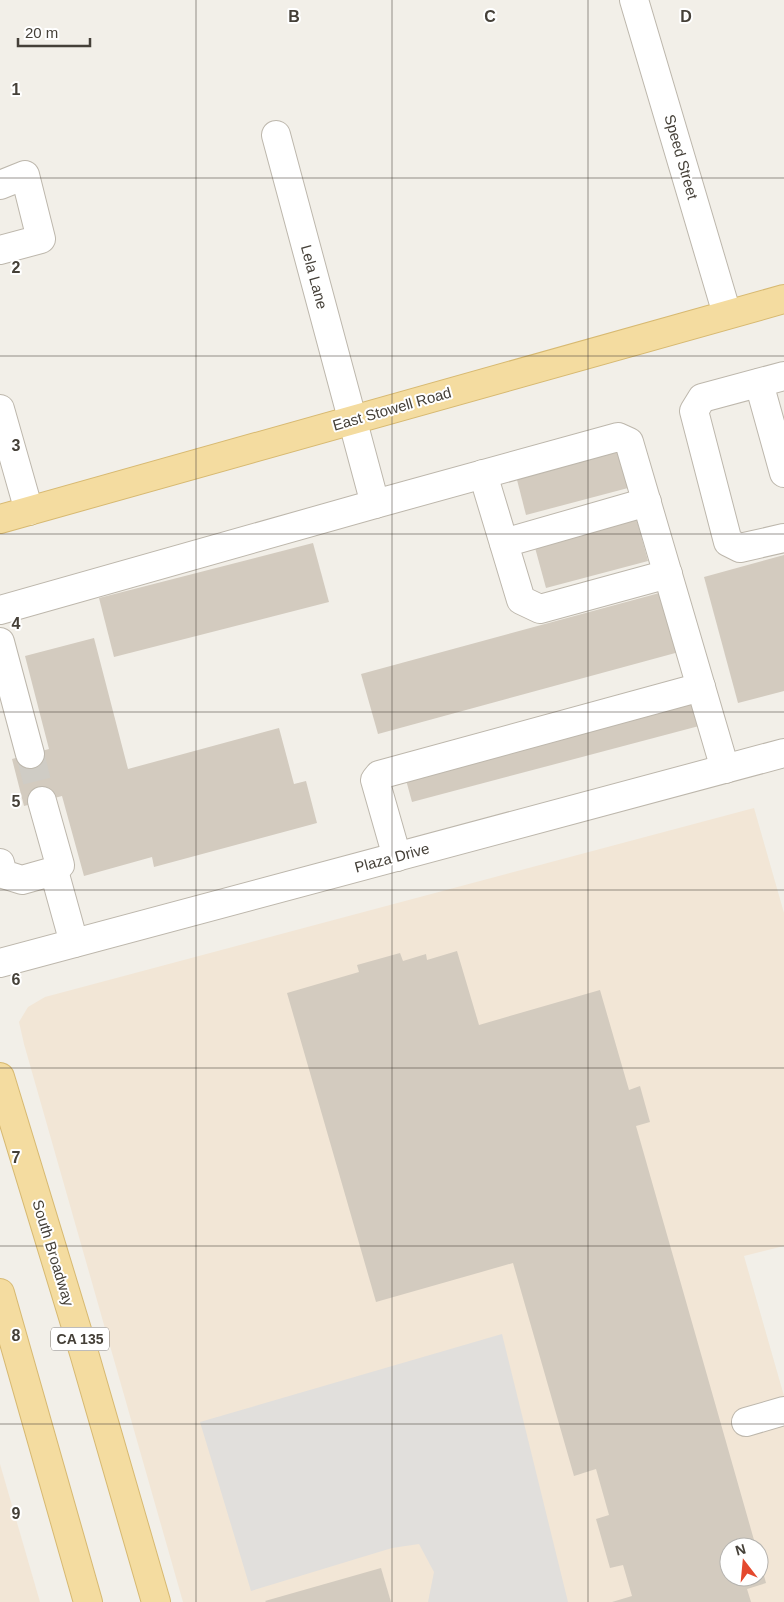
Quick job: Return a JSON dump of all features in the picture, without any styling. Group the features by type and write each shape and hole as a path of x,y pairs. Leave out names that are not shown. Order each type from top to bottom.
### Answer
{"main road":[{"name":"East Stowell Road","path":"0,519 784,299"},
{"name":"South Broadway","path":"0,1077 156,1602"},
{"path":"0,1293 88,1602"}],"street":[{"name":"Speed Street","path":"634,0 726,314"},
{"name":"Lela Lane","path":"276,135 375,504"},
{"path":"0,185 25,176 42,239 0,250"},
{"path":"784,473 772,379 702,398 694,410 728,542 740,548 784,538"},
{"path":"0,409 30,511"},
{"path":"0,610 618,437 629,442 725,769"},
{"path":"484,474 521,600 540,609 668,574"},
{"path":"504,543 647,502"},
{"path":"0,642 30,754"},
{"path":"397,857 375,780 379,775 701,687"},
{"name":"Plaza Drive","path":"0,963 784,753"},
{"path":"0,863 3,874 22,880 54,871 60,865 42,801"},
{"path":"54,871 74,943"},
{"path":"746,1422 784,1411"}],"shaded area":[{"path":"754,808 784,913 784,1246 744,1256 784,1396 784,1602 183,1602 24,1044 19,1022 28,1007 45,997"},
{"path":"502,1334 568,1602 428,1602 434,1572 419,1544 392,1548 251,1591 200,1422"},
{"path":"0,1464 40,1602 0,1602"}],"building":[{"path":"616,444 628,488 526,515 515,472"},
{"path":"636,517 648,561 546,588 534,544"},
{"path":"313,543 329,602 114,657 99,598"},
{"path":"784,555 784,691 738,703 704,577"},
{"path":"663,592 679,652 378,734 361,674"},
{"path":"94,638 128,769 279,728 294,784 306,781 317,823 154,867 152,857 84,876 62,796 24,806 12,759 49,749 25,656"},
{"path":"693,703 699,726 412,802 406,780"},
{"path":"457,951 479,1025 600,990 629,1090 640,1086 650,1122 636,1126 753,1537 719,1537 719,1587 753,1587 747,1589 751,1602 612,1602 632,1596 623,1565 610,1568 596,1519 609,1515 596,1469 574,1476 513,1263 376,1302 287,993 359,972 357,965 400,953 403,961 426,954 427,960"},
{"path":"381,1568 391,1602 265,1601"}],"tunnel":[{"path":"30,754 42,801"}]}
